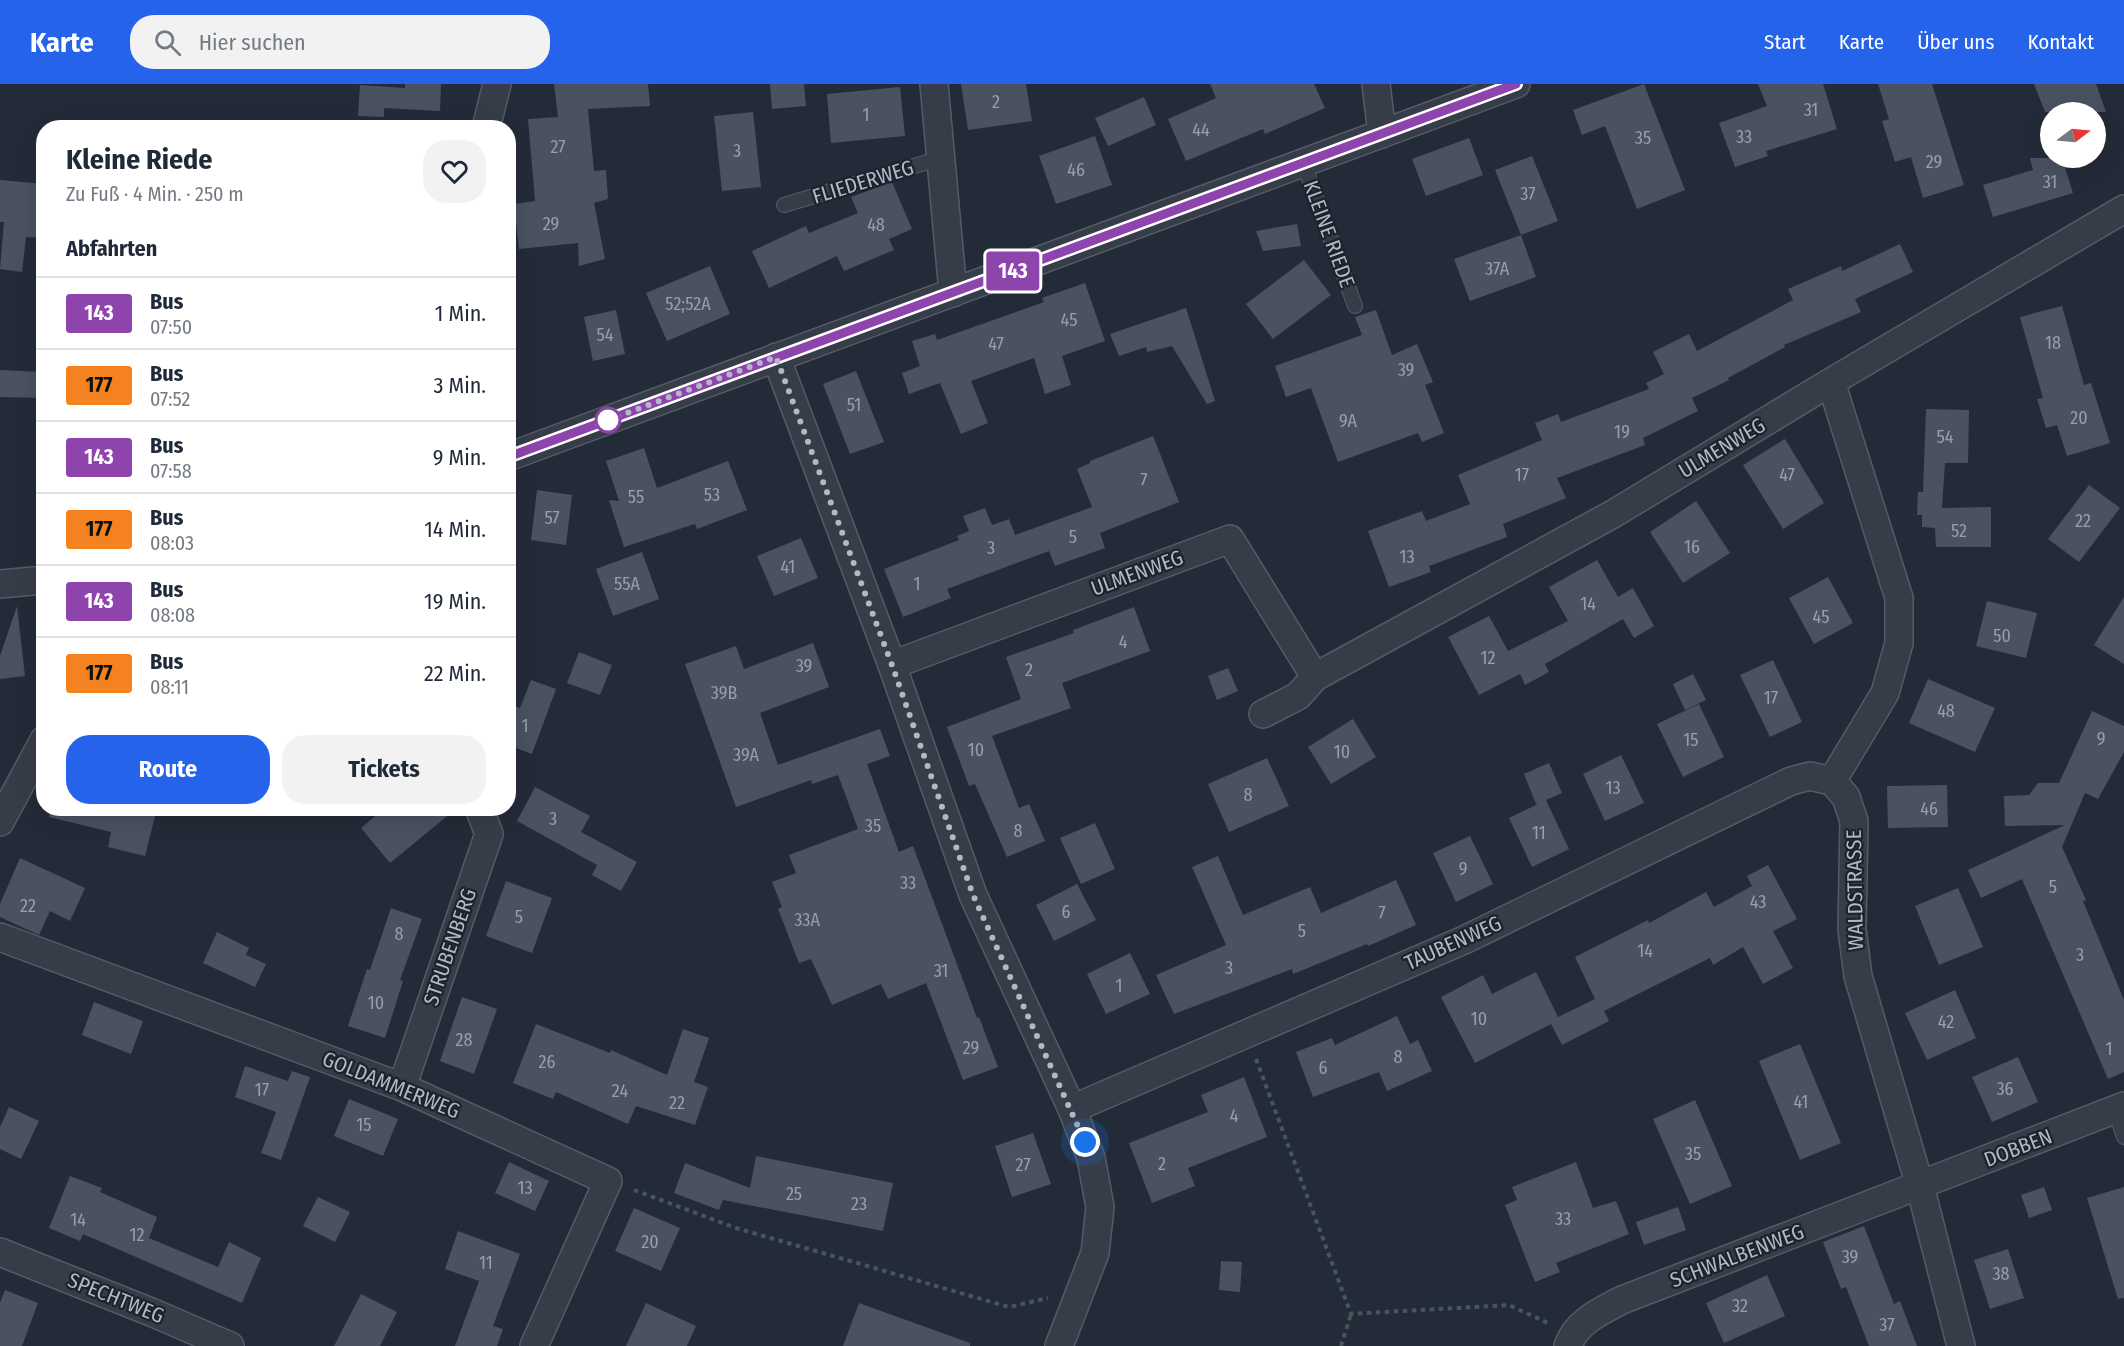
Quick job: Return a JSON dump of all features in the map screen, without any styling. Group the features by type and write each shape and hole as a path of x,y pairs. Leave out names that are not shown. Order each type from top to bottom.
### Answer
{"street":[{"path":"488,120 497,84"},
{"name":"FLIEDERWEG","path":"934,84 953,293"},
{"path":"1376,84 1382,134"},
{"name":"KLEINE RIEDE","path":"516,454 1516,84"},
{"name":"ULMENWEG","path":"1263,714 1298,696 1315,677 1613,514 1831,381 2124,209"},
{"path":"776,357 892,665 973,895 1072,1109 1092,1158 1100,1207 1095,1253 1083,1289 1059,1346"},
{"path":"1831,381 1899,598 1899,643 1885,693 1832,781"},
{"name":"ULMENWEG","path":"892,665 1230,539 1315,677"},
{"path":"0,584 36,581"},
{"path":"0,822 36,755"},
{"name":"TAUBENWEG","path":"1072,1109 1464,940 1791,781 1810,776 1832,781"},
{"name":"WALDSTRASSE","path":"1832,781 1846,797 1854,821 1852,929 1858,976 1920,1186 1961,1346"},
{"name":"STRUBENBERG","path":"402,1086 489,834 482,816"},
{"name":"GOLDAMMERWEG","path":"0,937 402,1086 608,1180"},
{"name":"DOBBEN","path":"1920,1186 2120,1108"},
{"path":"534,1346 608,1180"},
{"name":"SCHWALBENWEG","path":"1570,1340 1590,1317 1622,1300 1920,1186"},
{"name":"SPECHTWEG","path":"0,1252 152,1312 230,1346"}],"lane":[{"name":"FLIEDERWEG","path":"784,205 941,158"},
{"name":"KLEINE RIEDE","path":"1303,162 1355,306"},
{"name":"DOBBEN","path":"2120,1108 2124,1137"}],"path":[{"path":"1246,1033 1351,1314 1341,1346"},
{"path":"608,1180 736,1228 1009,1307 1083,1289"},
{"path":"1351,1314 1509,1305 1570,1340"}],"building":[{"path":"405,84 441,84 440,111 384,108 384,117 358,116 360,85 405,88"},
{"path":"554,84 648,84 650,106 588,109 594,171 606,170 608,199 594,203 605,259 579,266 578,243 519,249 516,204 535,201 528,119 558,117"},
{"path":"770,84 804,84 806,106 772,109"},
{"path":"961,84 1026,84 1032,121 968,130"},
{"path":"1210,84 1314,84 1325,108 1265,134 1263,129 1186,161 1168,119 1216,98"},
{"path":"1644,84 1685,190 1637,209 1605,126 1582,135 1573,110"},
{"path":"1758,84 1823,84 1837,129 1766,151 1768,156 1735,167 1719,123 1767,106"},
{"path":"1878,84 1932,84 1964,185 1923,198 1911,157 1895,162 1882,121 1889,119"},
{"path":"2034,84 2096,84 2102,102 2041,102"},
{"path":"900,87 905,136 831,143 827,94"},
{"path":"1144,97 1156,125 1108,146 1095,118"},
{"path":"753,112 761,187 722,191 714,116"},
{"path":"1095,136 1112,185 1056,204 1039,156"},
{"path":"1469,138 1483,175 1426,196 1412,159"},
{"path":"1532,156 1558,221 1521,235 1495,170"},
{"path":"2030,158 2040,158 2040,168 2065,168 2073,193 1993,217 1983,185 2033,170"},
{"path":"0,180 36,183 36,238 26,237 22,272 0,269 4,222 0,222"},
{"path":"892,182 912,229 889,239 894,250 844,271 837,256 769,288 752,251 806,226 809,233 858,213 851,197"},
{"path":"1297,224 1301,246 1263,251 1256,231"},
{"path":"1521,235 1536,277 1470,301 1454,259"},
{"path":"1900,244 1913,272 1855,299 1861,312 1784,345 1785,347 1728,378 1729,380 1692,398 1698,411 1643,438 1645,445 1557,478 1566,498 1503,524 1507,537 1429,566 1431,572 1389,587 1368,531 1422,511 1426,521 1470,504 1458,475 1542,440 1535,423 1558,414 1561,422 1649,389 1646,383 1664,374 1653,352 1689,334 1697,351 1793,300 1788,289 1841,266 1842,271"},
{"path":"1304,260 1331,295 1273,339 1246,304"},
{"path":"710,266 730,314 667,341 646,293"},
{"path":"1085,283 1105,341 1062,356 1071,385 1045,394 1034,358 971,381 988,423 961,434 940,383 909,394 902,373 920,366 912,341 935,334 937,340 1044,302 1042,298"},
{"path":"2062,306 2084,385 2091,383 2110,443 2067,456 2057,425 2046,428 2037,399 2043,398 2020,317"},
{"path":"1186,308 1215,401 1207,404 1172,346 1147,352 1146,347 1119,356 1110,334"},
{"path":"616,310 625,354 593,361 584,317"},
{"path":"1376,310 1392,355 1417,344 1433,382 1425,385 1444,433 1422,442 1418,433 1338,462 1311,388 1286,397 1275,366 1362,335 1355,317"},
{"path":"0,370 36,372 36,398 0,397"},
{"path":"856,371 884,442 850,454 823,384"},
{"path":"1926,409 1969,410 1968,463 1945,463 1942,508 1991,507 1991,547 1936,547 1935,528 1922,527 1922,515 1917,515 1918,492 1923,492"},
{"path":"1153,436 1179,502 1100,533 1105,548 1055,566 1049,551 947,589 951,598 903,617 884,569 959,540 957,536 969,531 963,516 985,508 992,525 1009,519 1015,535 1092,507 1077,469 1090,461"},
{"path":"1785,439 1824,503 1783,529 1743,465"},
{"path":"644,448 657,488 728,461 747,510 697,529 695,524 624,547 609,500 619,501 606,461"},
{"path":"2089,485 2120,508 2079,562 2048,539"},
{"path":"537,490 572,495 566,545 531,540"},
{"path":"1696,501 1730,553 1683,583 1650,532"},
{"path":"801,538 818,578 774,596 757,556"},
{"path":"642,552 659,599 613,616 596,569"},
{"path":"1597,560 1618,597 1633,588 1654,626 1634,638 1623,619 1545,664 1549,672 1525,685 1520,674 1479,695 1448,637 1489,616 1508,651 1568,621 1549,587"},
{"path":"1828,577 1853,623 1814,644 1789,598"},
{"path":"2124,597 2124,664 2094,645"},
{"path":"1987,601 2037,613 2026,658 1976,646"},
{"path":"17,606 25,676 0,679 0,656"},
{"path":"1134,607 1150,651 1062,683 1071,708 992,736 1019,808 1029,804 1045,841 1007,857 975,784 969,786 947,727 1021,699 1006,657 1074,633 1073,630"},
{"path":"813,643 829,687 760,713 778,765 880,729 890,756 867,764 899,852 913,846 977,1018 979,1017 998,1067 963,1080 926,983 888,999 881,984 832,1005 811,959 799,963 778,909 782,907 772,882 796,873 789,855 858,829 838,775 812,784 811,780 736,807 685,664 736,646 744,669"},
{"path":"579,652 612,665 600,695 567,683"},
{"path":"1773,660 1802,722 1770,737 1740,675"},
{"path":"1228,668 1238,691 1217,700 1208,676"},
{"path":"1693,674 1706,700 1685,710 1673,684"},
{"path":"1928,679 1995,708 1975,752 1909,723"},
{"path":"531,680 556,689 532,754 516,748 516,706 520,708"},
{"path":"1699,704 1724,757 1683,777 1657,724"},
{"path":"2092,711 2124,726 2124,752 2098,799 2085,793 2062,847 2086,900 2083,901 2124,1000 2124,1072 2108,1079 2022,879 1981,898 1968,870 2065,825 2005,826 2004,796 2029,795 2038,783 2059,783"},
{"path":"1353,719 1376,757 1331,784 1308,747"},
{"path":"1621,755 1644,803 1605,821 1583,774"},
{"path":"1267,758 1289,806 1229,832 1208,784"},
{"path":"1549,763 1562,793 1546,800 1569,849 1532,867 1509,818 1538,804 1536,804 1524,774"},
{"path":"1947,785 1948,827 1888,828 1887,786"},
{"path":"535,787 590,816 581,832 637,862 621,891 592,875 597,865 517,821"},
{"path":"155,816 145,856 108,847 111,832 49,817"},
{"path":"375,816 447,816 390,863 361,828"},
{"path":"1095,823 1115,869 1081,884 1060,838"},
{"path":"1470,836 1493,884 1456,902 1433,853"},
{"path":"1218,856 1243,915 1310,887 1321,913 1396,880 1416,925 1293,974 1292,969 1174,1014 1156,975 1226,945 1192,867"},
{"path":"20,858 85,888 70,921 50,911 39,935 0,917 0,904"},
{"path":"1768,865 1797,919 1773,931 1793,968 1763,984 1743,947 1713,965 1710,958 1604,1011 1609,1021 1562,1045 1551,1024 1475,1063 1441,997 1483,975 1492,994 1536,972 1558,1017 1595,999 1575,957 1648,920 1649,923 1706,892 1714,907 1752,886 1747,876"},
{"path":"506,881 552,898 532,953 486,936"},
{"path":"1077,884 1096,920 1054,941 1036,905"},
{"path":"1958,888 1983,947 1939,965 1915,906"},
{"path":"391,908 422,919 400,980 403,981 385,1038 348,1026"},
{"path":"217,932 249,948 246,955 266,964 255,987 203,963"},
{"path":"1130,953 1150,994 1106,1014 1087,974"},
{"path":"1955,990 1976,1038 1927,1060 1905,1013"},
{"path":"462,997 497,1009 474,1074 440,1061"},
{"path":"94,1002 143,1021 131,1054 82,1035"},
{"path":"1397,1016 1410,1044 1418,1040 1432,1071 1387,1091 1379,1072 1313,1097 1296,1052 1332,1038 1335,1045"},
{"path":"536,1024 610,1053 611,1050 667,1075 683,1029 709,1038 694,1082 708,1087 695,1125 636,1106 628,1124 556,1092 553,1099 513,1083"},
{"path":"1800,1044 1841,1143 1800,1160 1759,1061"},
{"path":"2018,1057 2038,1102 1992,1122 1972,1077"},
{"path":"245,1066 288,1081 292,1071 310,1077 281,1160 261,1153 276,1112 235,1097"},
{"path":"1244,1077 1267,1137 1188,1168 1195,1186 1152,1203 1129,1143 1208,1112 1201,1095"},
{"path":"349,1099 398,1119 383,1156 334,1136"},
{"path":"1695,1100 1732,1186 1690,1204 1653,1119"},
{"path":"9,1107 39,1121 21,1159 0,1149 0,1127"},
{"path":"1033,1133 1051,1184 1012,1197 995,1146"},
{"path":"756,1156 893,1183 883,1231 723,1200 719,1210 674,1193 685,1163 750,1188"},
{"path":"509,1162 549,1181 535,1211 495,1193"},
{"path":"1576,1162 1593,1208 1616,1201 1629,1234 1556,1263 1560,1272 1535,1282 1505,1205 1517,1200 1512,1187"},
{"path":"70,1176 102,1188 100,1192 157,1217 149,1238 218,1267 229,1242 261,1258 242,1303 83,1234 80,1241 49,1228"},
{"path":"2044,1187 2052,1210 2029,1218 2021,1195"},
{"path":"2124,1187 2124,1298 2118,1299 2087,1198"},
{"path":"318,1197 350,1212 335,1242 303,1226"},
{"path":"1678,1207 1686,1230 1644,1245 1636,1222"},
{"path":"634,1208 680,1228 661,1271 615,1251"},
{"path":"1864,1226 1894,1304 1900,1301 1917,1346 1869,1346 1846,1287 1841,1289 1823,1242"},
{"path":"458,1231 520,1254 493,1326 503,1329 497,1346 455,1346 479,1281 445,1269"},
{"path":"2008,1249 2024,1298 1990,1309 1974,1260"},
{"path":"1221,1261 1242,1262 1240,1292 1219,1290"},
{"path":"1767,1275 1785,1316 1724,1343 1706,1303"},
{"path":"5,1290 38,1303 22,1346 0,1346 0,1303"},
{"path":"361,1294 397,1312 380,1346 334,1346"},
{"path":"646,1303 696,1326 687,1346 626,1346"},
{"path":"859,1303 970,1343 970,1346 843,1346"}],"bus line":[{"name":"143","path":"516,454 1516,84"}],"route":[{"path":"608,420 598,424 776,357 892,665 973,895 1085,1142"}]}
